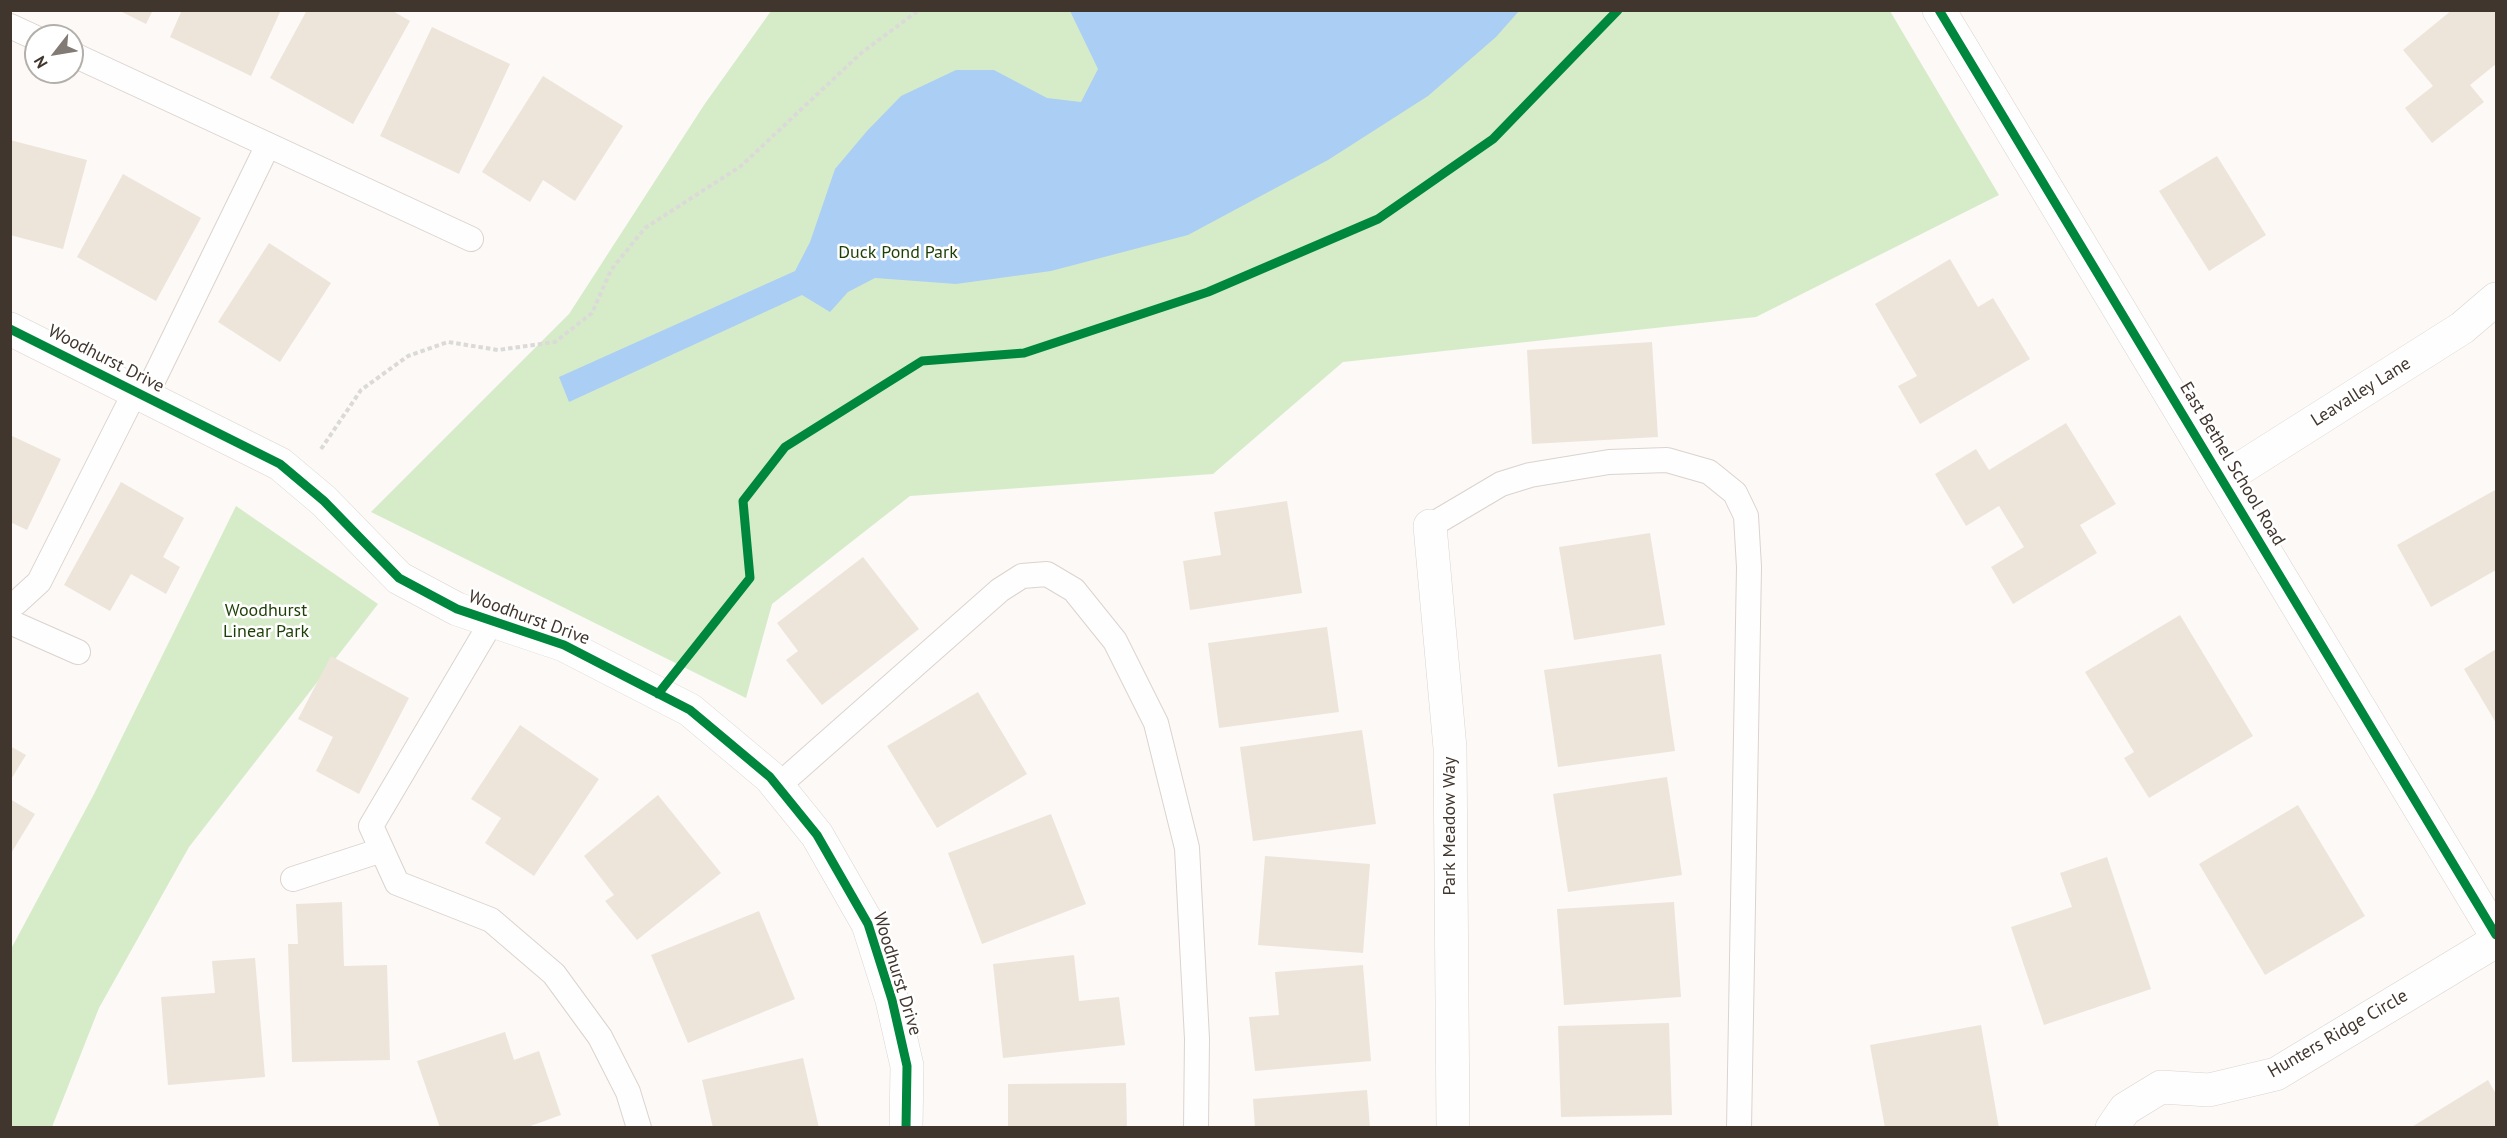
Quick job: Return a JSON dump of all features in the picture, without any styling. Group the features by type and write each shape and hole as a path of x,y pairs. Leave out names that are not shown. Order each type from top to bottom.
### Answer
{"street":[{"name":"East Bethel School Road","path":"1940,10 2496,935"},
{"name":"Leavalley Lane","path":"2222,480 2462,328 2496,299"},
{"name":"Woodhurst Drive","path":"10,329 280,464 324,501 399,578 457,609 564,645 690,710 770,777 817,835 868,924 892,1000 907,1066 906,1128"},
{"name":"Park Meadow Way","path":"1430,526 1450,748 1453,1128"},
{"name":"Hunters Ridge Circle","path":"2112,1128 2125,1108 2161,1087 2209,1090 2276,1074 2496,940"}],"lane":[{"path":"10,26 24,32"},
{"path":"84,60 471,239"},
{"path":"10,605 16,603 39,582 140,394 268,145"},
{"path":"1430,526 1501,484 1530,475 1609,462 1667,460 1709,471 1735,492 1746,516 1749,567 1740,1128"},
{"path":"778,786 1000,590 1022,576 1047,574 1074,590 1115,641 1156,723 1187,848 1197,1039 1196,1128"},
{"path":"492,621 371,826 397,883 491,920 554,974 600,1037 628,1092 639,1128"},
{"path":"10,622 78,652"},
{"path":"293,879 382,850"}],"path":[{"path":"321,450 361,390 408,356 448,342 498,350 555,342 591,313 611,270 645,228 741,165 860,54 919,10"},
{"path":"658,694 750,578 743,501 785,447 922,360 1024,353 1208,292 1378,219 1493,139 1618,10"}],"green space":[{"name":"Duck Pond Park","path":"771,11 1890,11 1999,195 1756,317 1343,362 1213,474 910,496 772,604 746,698 371,512 569,314 704,105"},
{"name":"Woodhurst Linear Park","path":"236,506 378,604 189,847 99,1008 52,1127 11,1128 11,949 94,794"}],"water":[{"path":"1070,11 1519,11 1496,37 1428,96 1328,160 1188,235 1051,271 956,284 875,278 848,292 830,312 802,295 569,402 559,377 795,271 810,242 835,169 901,96 956,70 994,70 1047,98 1081,102 1098,69"}],"building":[{"path":"118,10 153,10 146,24"},
{"path":"182,10 281,10 251,76 170,37"},
{"path":"307,10 391,10 410,21 353,124 270,78"},
{"path":"2452,10 2496,10 2496,64 2470,85 2484,102 2432,143 2405,108 2433,86 2403,50"},
{"path":"432,27 510,64 459,174 380,136"},
{"path":"543,76 623,126 575,201 543,180 530,202 482,172"},
{"path":"10,140 87,160 63,249 10,235"},
{"path":"2217,156 2266,235 2209,271 2159,191"},
{"path":"123,174 201,218 156,301 77,257"},
{"path":"269,243 331,283 280,362 218,322"},
{"path":"1950,259 1978,307 1993,298 2030,359 1920,424 1898,386 1917,376 1875,304"},
{"path":"1652,342 1658,437 1532,444 1527,350"},
{"path":"2066,423 2116,504 2080,525 2097,553 2013,604 1991,567 2024,547 1999,506 1966,526 1935,474 1976,449 1989,470"},
{"path":"10,435 61,459 27,530 10,522"},
{"path":"121,482 184,518 163,557 180,567 166,594 131,574 110,611 64,585"},
{"path":"2495,490 2496,570 2431,607 2397,545"},
{"path":"1287,501 1302,593 1190,610 1183,561 1221,555 1214,512"},
{"path":"1650,533 1665,625 1574,640 1559,547"},
{"path":"863,557 919,629 822,705 786,660 798,651 777,623"},
{"path":"2180,615 2253,736 2149,798 2124,758 2134,752 2085,672"},
{"path":"1327,627 1339,712 1219,728 1208,643"},
{"path":"2496,649 2496,723 2464,669"},
{"path":"1661,654 1675,751 1558,767 1544,670"},
{"path":"331,656 409,698 359,794 316,771 333,737 298,719"},
{"path":"978,692 1027,774 937,828 887,746"},
{"path":"520,725 599,779 534,876 485,843 501,818 471,799"},
{"path":"1362,730 1376,824 1253,841 1240,747"},
{"path":"10,746 26,755 10,781"},
{"path":"1667,777 1682,875 1568,892 1553,794"},
{"path":"658,795 721,873 637,940 605,901 614,895 584,856"},
{"path":"10,799 35,814 10,855"},
{"path":"2298,805 2365,916 2265,975 2199,864"},
{"path":"1051,814 1086,904 982,944 948,853"},
{"path":"1265,856 1370,864 1363,953 1258,945"},
{"path":"2107,857 2151,989 2044,1025 2011,927 2072,907 2060,873"},
{"path":"342,902 344,966 387,965 390,1060 292,1062 288,944 298,944 296,904"},
{"path":"1674,902 1681,997 1564,1005 1557,909"},
{"path":"759,911 795,999 688,1043 651,955"},
{"path":"1074,955 1079,1001 1119,997 1125,1045 1003,1058 993,964"},
{"path":"255,958 265,1077 168,1085 161,997 215,993 212,961"},
{"path":"1363,965 1371,1061 1255,1071 1249,1017 1279,1015 1275,972"},
{"path":"1669,1023 1672,1115 1561,1117 1558,1026"},
{"path":"1981,1025 1999,1128 1885,1128 1870,1045"},
{"path":"505,1032 514,1060 539,1051 561,1115 525,1128 440,1128 417,1061"},
{"path":"803,1058 819,1128 713,1128 702,1080"},
{"path":"2488,1080 2496,1094 2496,1128 2410,1128"},
{"path":"1126,1083 1127,1128 1008,1128 1008,1084"},
{"path":"1367,1090 1370,1128 1255,1128 1253,1099"}],"cycle path":[{"path":"658,694 750,578 743,501 785,447 922,361 1024,353 1208,292 1378,219 1493,139 1618,10"},
{"path":"1939,10 2496,935"},
{"path":"10,329 280,464 324,501 399,578 457,609 564,645 690,710 770,777 817,835 868,924 892,1000 907,1066 906,1128"}]}
